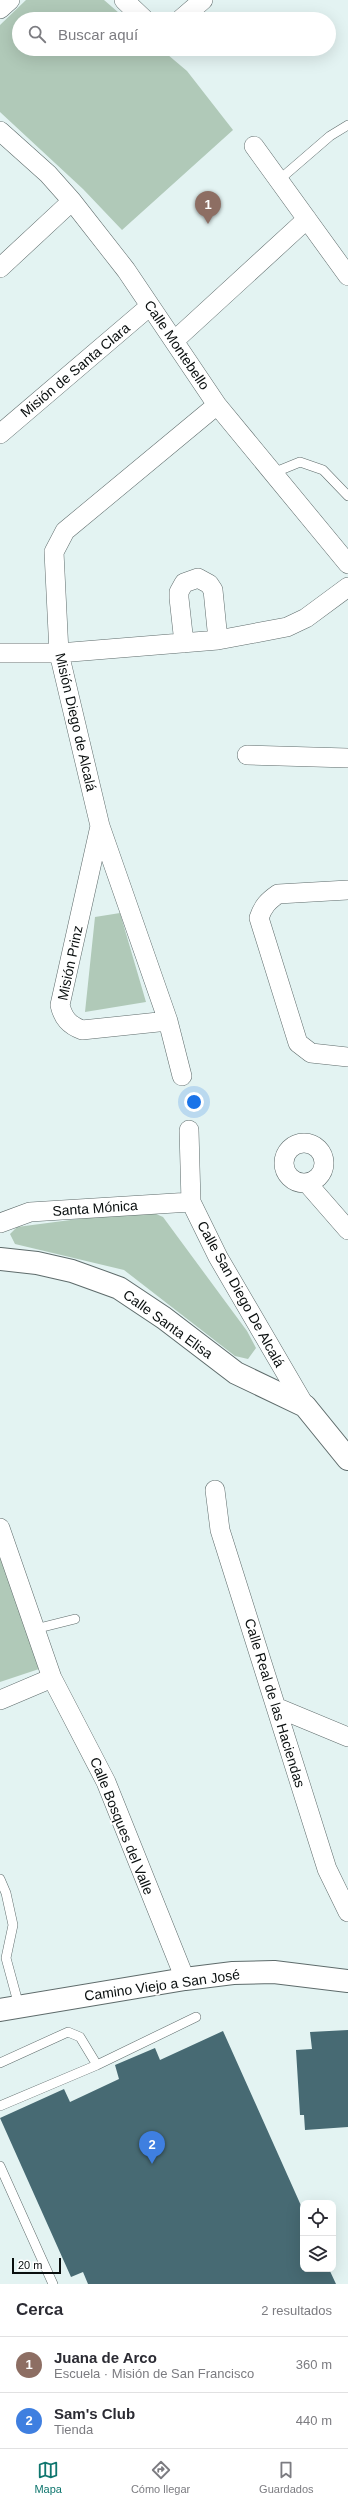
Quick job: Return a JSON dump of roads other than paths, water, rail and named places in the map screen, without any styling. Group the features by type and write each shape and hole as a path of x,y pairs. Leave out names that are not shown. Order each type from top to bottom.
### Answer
{"street":[{"path":"0,9 10,0"},
{"path":"124,0 137,12"},
{"path":"189,12 203,0"},
{"name":"Calle Montebello","path":"0,132 48,174 72,201 126,270 217,405 348,564"},
{"path":"254,146 348,276"},
{"path":"0,268 72,201"},
{"path":"174,341 307,219"},
{"name":"Misión de Santa Clara","path":"0,434 150,306"},
{"name":"Misión Diego de Alcalá","path":"182,1076 168,1021 100,826 59,653 54,552 60,537 217,405"},
{"path":"184,643 179,592 184,583 198,578 209,584 213,590 218,640"},
{"path":"0,654 59,653 218,640 287,627 306,618 348,587"},
{"path":"247,755 348,758"},
{"name":"Misión Prinz","path":"100,826 60,1005 62,1012 73,1027 82,1030 168,1021"},
{"path":"348,890 278,894 269,900 262,909 259,918 298,1043 304,1048 318,1054 348,1057"},
{"name":"Calle San Diego De Alcalá","path":"189,1130 191,1202 218,1257 305,1406"},
{"path":"307,1182 348,1230"},
{"name":"Santa Mónica","path":"0,1223 30,1212 191,1202"},
{"name":"Calle Santa Elisa","path":"0,1259 37,1263 65,1270 119,1288 164,1318 236,1373 305,1406"},
{"path":"305,1406 348,1459"},
{"name":"Calle Real de las Haciendas","path":"215,1490 220,1530 278,1708 327,1869 348,1912"},
{"name":"Calle Bosques del Valle","path":"0,1528 52,1678 106,1782 185,1978"},
{"path":"0,1700 52,1678"},
{"path":"278,1708 348,1737"},
{"name":"Camino Viejo a San José","path":"10,2008 185,1978 233,1973 274,1972 348,1981"}],"lane":[{"path":"279,180 330,136 348,125"},
{"path":"274,473 300,462 323,470 348,496"},
{"path":"35,1629 75,1619"},
{"path":"0,1879 6,1893 13,1925 3,1956 10,2008"},
{"path":"0,2106 98,2065 196,2017"},
{"path":"0,2063 68,2032 80,2038 98,2065"},
{"path":"0,2166 53,2284"}],"place":[{"name":"Juana de Arco","path":"208,224"},
{"name":"Sam's Club","path":"152,2164"}]}
